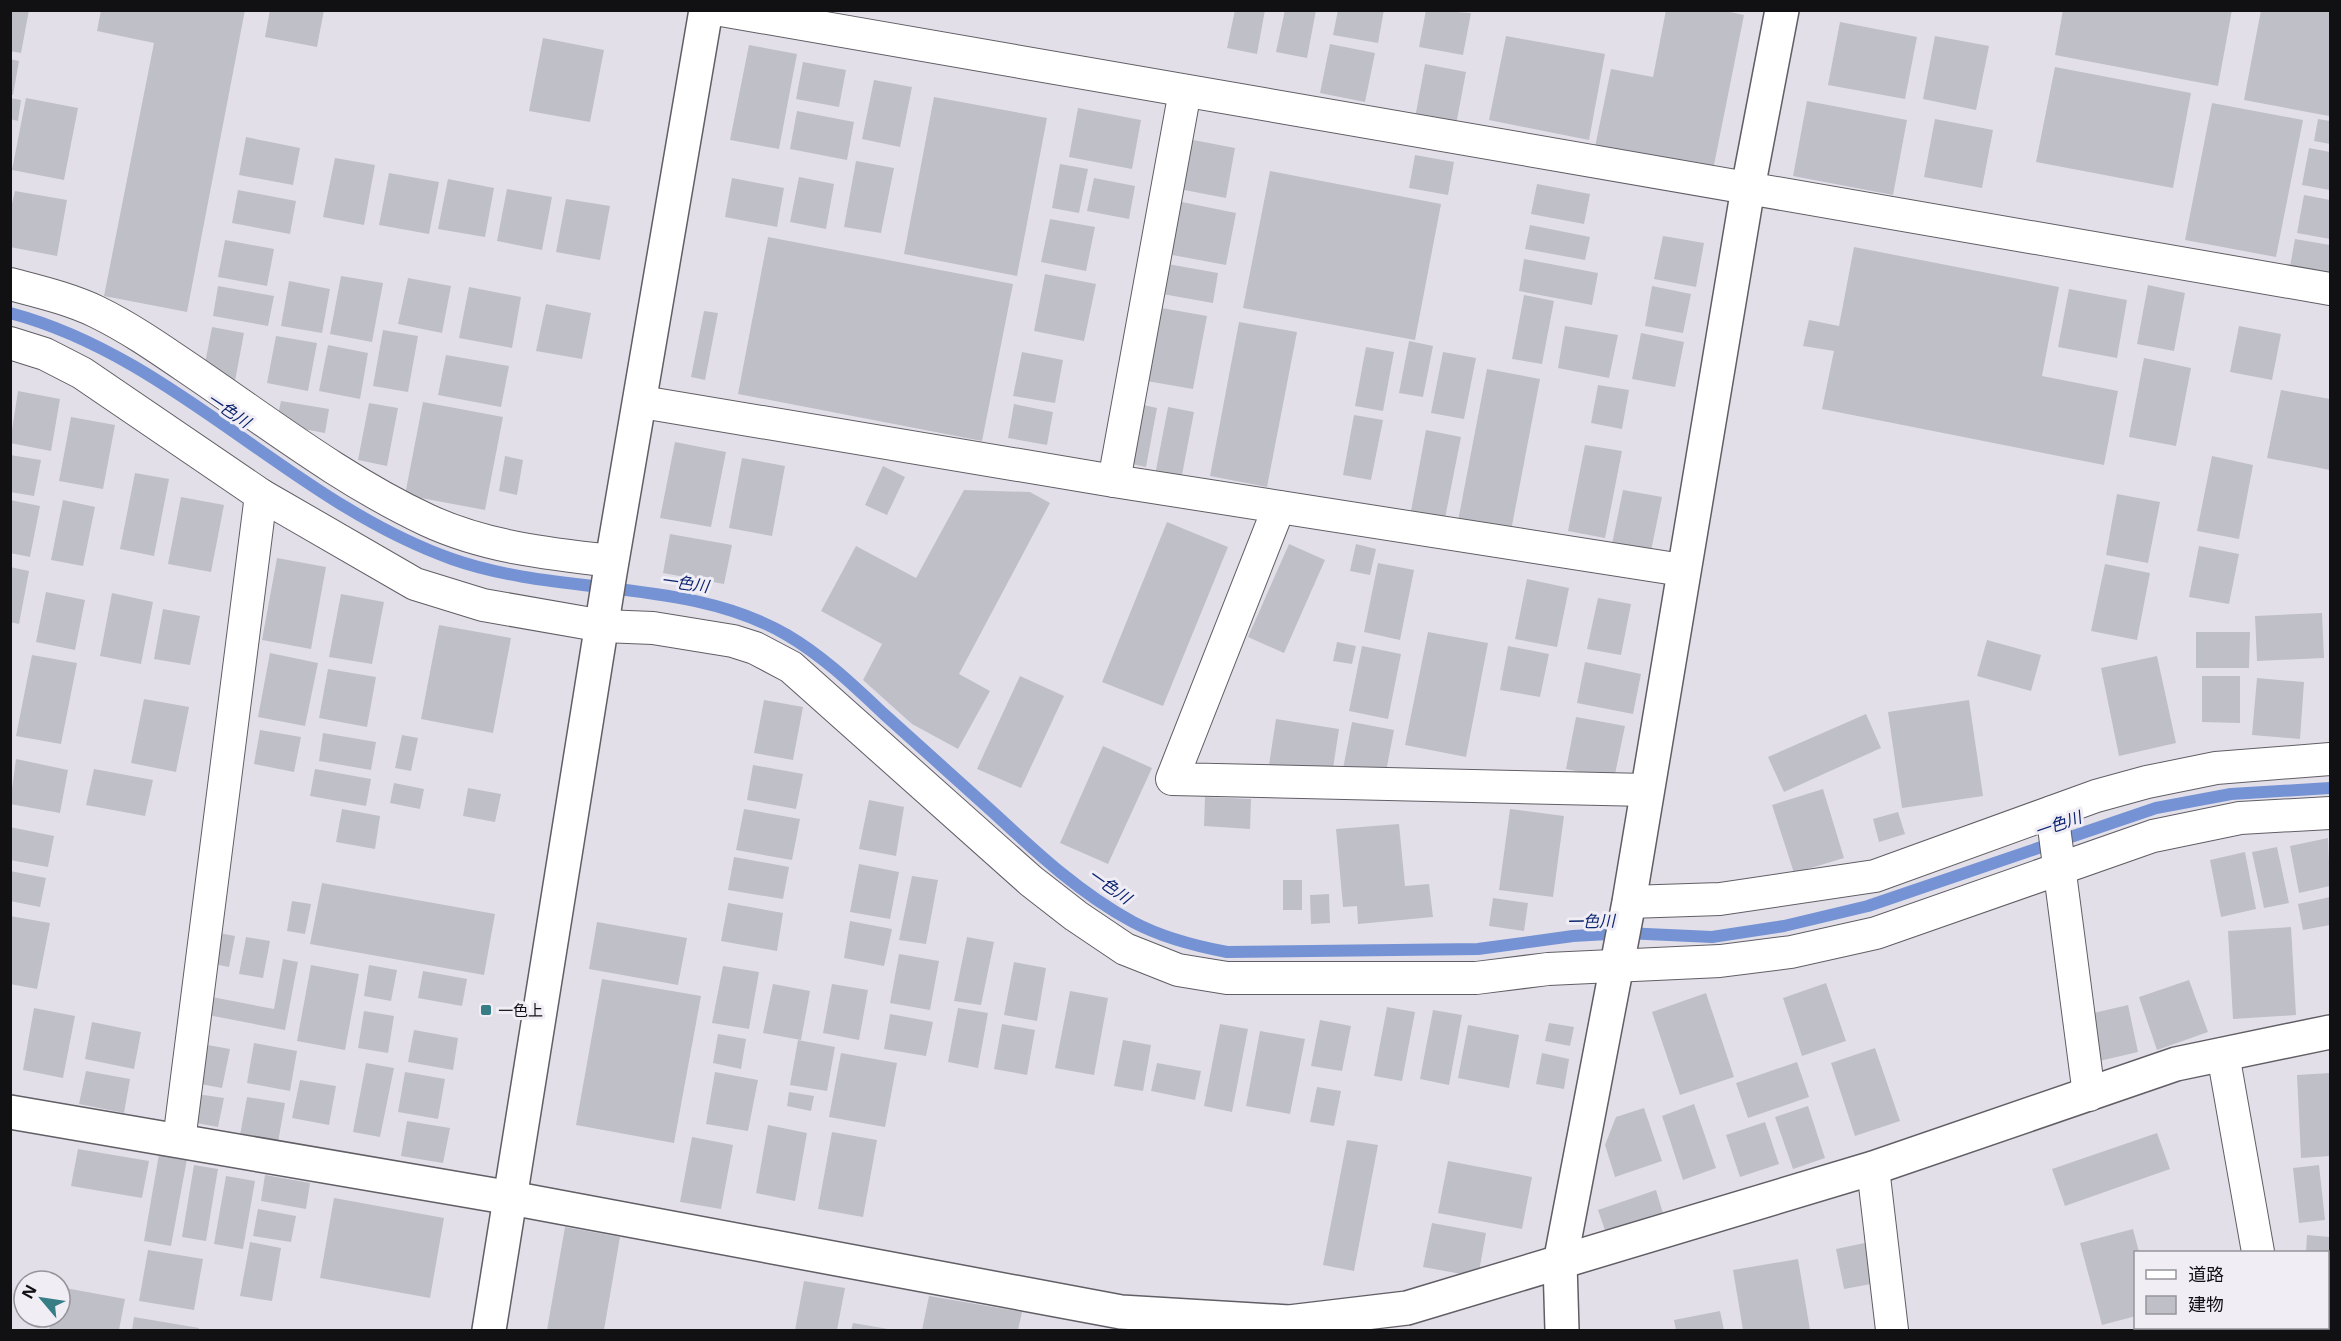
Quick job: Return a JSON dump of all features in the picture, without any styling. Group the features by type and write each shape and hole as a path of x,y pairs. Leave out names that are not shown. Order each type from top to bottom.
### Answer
{"street":[{"path":"489,1330 611,567 642,402 706,10"},
{"path":"721,10 2331,290"},
{"path":"1562,1330 1560,1263 1627,910 1748,188 1782,10"},
{"path":"1114,481 1185,91"},
{"path":"10,284 61,298 96,312 143,338 358,482 427,520 467,536 514,548 611,567"},
{"path":"10,343 45,354 82,373 261,495 415,584 483,605 603,620 733,641 755,648 791,667 1032,881 1076,916 1125,949 1178,970 1227,978 1476,978 1617,960 1720,961 1791,952 1876,933 2164,833 2240,818 2331,813"},
{"path":"642,402 1114,481 1683,570"},
{"path":"179,1141 261,495"},
{"path":"1279,507 1172,779 1647,790"},
{"path":"1627,910 1875,876 2096,796 2216,768 2331,759"},
{"path":"2052,812 2089,1095"},
{"path":"10,1112 511,1198 1119,1321 1289,1322 1407,1308 1873,1168 2176,1064 2331,1032"},
{"path":"2223,1054 2258,1251"},
{"path":"1873,1168 1892,1330"}],"building":[{"path":"10,10 29,10 21,53 10,51"},
{"path":"101,10 245,10 187,312 104,296 154,43 97,31"},
{"path":"270,10 324,10 317,47 265,37"},
{"path":"1235,10 1265,10 1257,54 1227,48"},
{"path":"1285,10 1316,10 1307,58 1276,52"},
{"path":"1338,10 1384,10 1378,43 1333,35"},
{"path":"1426,10 1471,13 1463,55 1419,47"},
{"path":"1666,10 1721,10 1744,15 1713,170 1595,147 1611,69 1653,77"},
{"path":"2063,10 2232,10 2218,86 2055,55"},
{"path":"2261,10 2330,10 2329,116 2244,100"},
{"path":"1840,22 1917,37 1905,99 1828,85"},
{"path":"1506,36 1605,54 1589,140 1489,120"},
{"path":"1935,36 1989,46 1976,110 1923,99"},
{"path":"543,38 604,50 590,122 529,111"},
{"path":"1330,44 1375,53 1365,102 1320,93"},
{"path":"749,45 797,54 779,149 730,140"},
{"path":"10,59 19,61 13,95 10,94"},
{"path":"803,62 846,70 839,107 796,99"},
{"path":"1425,64 1466,72 1456,125 1415,118"},
{"path":"2055,67 2191,93 2173,188 2036,162"},
{"path":"874,80 912,87 900,147 862,139"},
{"path":"934,97 1047,118 1017,276 904,254"},
{"path":"10,98 21,100 18,121 10,119"},
{"path":"26,98 78,108 64,180 12,170"},
{"path":"1807,101 1907,120 1893,195 1793,176"},
{"path":"2212,103 2303,120 2276,257 2185,240"},
{"path":"1078,108 1141,120 1132,169 1069,157"},
{"path":"797,111 854,122 847,160 790,149"},
{"path":"1935,119 1993,130 1982,188 1924,177"},
{"path":"2318,119 2330,121 2330,144 2314,141"},
{"path":"246,137 300,148 293,185 239,175"},
{"path":"1188,139 1235,148 1226,198 1179,189"},
{"path":"2309,148 2330,152 2330,190 2302,185"},
{"path":"1415,155 1454,162 1448,195 1409,188"},
{"path":"335,158 375,165 364,225 323,217"},
{"path":"856,161 894,168 881,233 844,227"},
{"path":"1060,164 1088,169 1079,213 1052,208"},
{"path":"1270,171 1441,204 1415,340 1243,308"},
{"path":"389,173 439,182 429,234 379,225"},
{"path":"799,177 834,184 826,229 790,222"},
{"path":"732,178 784,188 777,227 725,217"},
{"path":"1094,178 1135,186 1129,219 1087,211"},
{"path":"448,179 494,188 485,237 438,229"},
{"path":"1537,184 1590,194 1584,224 1531,214"},
{"path":"507,189 552,197 542,250 497,241"},
{"path":"238,190 296,201 290,234 232,223"},
{"path":"15,191 67,200 57,256 10,247 10,212"},
{"path":"2304,195 2330,200 2330,239 2297,233"},
{"path":"566,199 610,206 600,260 556,252"},
{"path":"1177,201 1236,213 1226,265 1167,254"},
{"path":"1050,219 1095,227 1086,271 1041,262"},
{"path":"1530,225 1590,237 1585,260 1525,249"},
{"path":"1663,236 1704,243 1696,287 1654,279"},
{"path":"768,237 1013,284 982,441 738,394"},
{"path":"2295,239 2330,245 2330,280 2289,272"},
{"path":"225,240 274,249 267,286 218,277"},
{"path":"1854,247 2059,287 2042,376 2118,391 2104,465 1822,409 1834,351 1803,346 1809,320 1839,326"},
{"path":"1524,259 1598,273 1592,305 1519,291"},
{"path":"1162,263 1218,273 1213,303 1157,293"},
{"path":"1045,274 1096,284 1084,341 1034,331"},
{"path":"341,276 383,283 372,342 330,334"},
{"path":"408,278 451,286 442,333 398,324"},
{"path":"289,281 330,289 322,333 281,326"},
{"path":"2148,285 2185,293 2174,351 2137,344"},
{"path":"218,286 274,296 268,326 213,316"},
{"path":"1652,286 1691,294 1683,333 1645,326"},
{"path":"469,287 521,297 512,348 459,338"},
{"path":"2069,289 2127,300 2117,358 2058,347"},
{"path":"1524,295 1554,301 1542,364 1512,359"},
{"path":"546,304 591,313 582,359 536,351"},
{"path":"1156,307 1207,316 1193,389 1141,380"},
{"path":"704,311 718,313 705,380 691,377"},
{"path":"1239,322 1297,332 1267,487 1210,476"},
{"path":"1565,326 1618,335 1609,378 1558,368"},
{"path":"2239,326 2281,334 2272,380 2230,372"},
{"path":"212,327 244,333 235,381 203,374"},
{"path":"383,330 418,336 408,392 373,386"},
{"path":"1641,333 1684,342 1675,387 1632,379"},
{"path":"276,336 317,343 308,391 267,383"},
{"path":"1409,341 1433,346 1423,397 1399,393"},
{"path":"328,345 368,353 360,399 319,391"},
{"path":"1366,347 1394,352 1383,411 1355,406"},
{"path":"1022,352 1063,360 1055,403 1013,396"},
{"path":"1443,352 1476,358 1464,419 1431,413"},
{"path":"446,355 509,366 501,407 438,395"},
{"path":"2144,358 2191,368 2176,446 2129,437"},
{"path":"1487,369 1540,379 1511,531 1458,521"},
{"path":"1598,385 1629,390 1622,429 1591,423"},
{"path":"2281,390 2330,399 2330,470 2267,458"},
{"path":"18,391 60,399 51,451 10,443"},
{"path":"281,401 329,409 325,433 276,424"},
{"path":"423,402 503,417 485,510 405,495"},
{"path":"369,403 398,408 387,466 358,460"},
{"path":"1134,403 1157,408 1146,467 1122,462"},
{"path":"1014,404 1053,412 1047,445 1008,438"},
{"path":"1168,407 1194,412 1181,480 1155,475"},
{"path":"1354,415 1383,420 1371,480 1343,475"},
{"path":"71,417 115,425 103,489 59,481"},
{"path":"1426,430 1461,437 1445,518 1411,511"},
{"path":"675,442 726,452 711,527 660,518"},
{"path":"1585,445 1622,451 1605,538 1568,531"},
{"path":"10,455 41,460 34,496 10,492"},
{"path":"505,456 523,460 517,495 499,491"},
{"path":"2212,456 2253,465 2239,539 2197,531"},
{"path":"742,458 785,466 772,536 729,528"},
{"path":"883,466 905,477 887,515 865,505"},
{"path":"135,473 169,479 154,556 120,549"},
{"path":"964,490 1030,492 1050,503 959,674 990,691 958,749 912,724 863,680 882,644 821,611 856,546 916,578"},
{"path":"1623,490 1662,497 1650,556 1611,549"},
{"path":"2117,494 2160,502 2148,563 2106,555"},
{"path":"181,497 224,505 211,572 168,564"},
{"path":"10,500 40,506 30,557 10,553"},
{"path":"63,500 95,507 83,566 51,560"},
{"path":"1167,522 1228,547 1163,706 1102,682"},
{"path":"670,534 732,545 724,584 663,573"},
{"path":"1289,544 1325,560 1284,653 1248,637"},
{"path":"1356,544 1376,549 1370,575 1350,571"},
{"path":"2199,546 2239,554 2229,604 2189,597"},
{"path":"277,558 326,567 311,649 262,640"},
{"path":"1378,563 1414,570 1400,640 1364,632"},
{"path":"2105,564 2150,573 2137,640 2091,631"},
{"path":"10,567 29,571 19,624 10,622"},
{"path":"1527,579 1569,588 1557,647 1515,639"},
{"path":"46,592 85,600 75,650 36,642"},
{"path":"112,593 153,602 141,664 100,656"},
{"path":"341,594 384,602 372,664 329,657"},
{"path":"1598,598 1631,604 1621,655 1587,649"},
{"path":"163,609 200,616 190,665 154,659"},
{"path":"2322,613 2324,658 2257,661 2255,616"},
{"path":"439,625 511,638 493,733 421,719"},
{"path":"1428,632 1488,643 1466,757 1405,745"},
{"path":"2196,632 2250,632 2249,668 2196,668"},
{"path":"1987,640 2041,655 2031,691 1977,676"},
{"path":"1337,642 1356,646 1352,664 1333,661"},
{"path":"1362,646 1401,654 1388,719 1349,711"},
{"path":"1508,646 1549,654 1540,697 1500,690"},
{"path":"270,653 318,663 305,726 258,717"},
{"path":"32,655 77,663 61,744 16,736"},
{"path":"2157,656 2176,743 2119,756 2101,668"},
{"path":"1585,662 1641,674 1633,714 1577,703"},
{"path":"328,669 376,677 367,727 319,718"},
{"path":"1020,676 1064,696 1021,788 977,769"},
{"path":"2202,676 2240,676 2240,723 2202,722"},
{"path":"2257,678 2304,682 2300,739 2252,735"},
{"path":"144,699 189,707 176,772 131,763"},
{"path":"764,700 803,707 793,760 754,753"},
{"path":"1969,700 1983,796 1902,808 1888,712"},
{"path":"1866,714 1881,748 1784,792 1768,757"},
{"path":"1576,717 1625,726 1614,779 1566,769"},
{"path":"1276,719 1339,729 1332,775 1269,765"},
{"path":"1352,722 1394,730 1385,777 1343,769"},
{"path":"260,730 301,737 294,772 254,764"},
{"path":"323,733 376,742 371,770 319,761"},
{"path":"402,735 418,738 411,771 395,768"},
{"path":"1103,746 1152,768 1108,864 1060,843"},
{"path":"16,759 68,770 60,813 10,804"},
{"path":"753,765 803,774 796,809 747,800"},
{"path":"94,769 153,780 145,816 86,805"},
{"path":"315,769 371,779 366,806 310,796"},
{"path":"394,783 424,789 420,809 390,803"},
{"path":"468,788 501,794 495,822 463,816"},
{"path":"1823,789 1844,858 1794,873 1772,805"},
{"path":"1205,797 1251,799 1250,829 1204,826"},
{"path":"869,800 904,807 896,856 859,849"},
{"path":"342,809 380,816 375,849 336,842"},
{"path":"744,809 800,819 792,860 736,850"},
{"path":"1510,809 1564,816 1553,897 1499,890"},
{"path":"1898,812 1905,834 1879,842 1873,819"},
{"path":"1399,824 1405,886 1429,884 1433,917 1358,924 1357,906 1343,907 1336,829"},
{"path":"10,827 54,836 48,867 10,860"},
{"path":"2328,838 2330,886 2299,893 2290,846"},
{"path":"2277,847 2289,903 2264,908 2252,852"},
{"path":"2245,852 2256,909 2221,917 2210,860"},
{"path":"734,857 789,867 783,899 728,890"},
{"path":"859,864 899,872 890,919 850,912"},
{"path":"10,871 46,878 40,907 10,901"},
{"path":"912,876 938,880 926,944 899,940"},
{"path":"1283,880 1302,880 1302,910 1283,910"},
{"path":"322,883 495,914 484,975 310,944"},
{"path":"1329,894 1330,923 1311,924 1310,895"},
{"path":"2330,897 2330,925 2303,930 2298,904"},
{"path":"1493,898 1528,903 1524,931 1489,926"},
{"path":"292,901 311,904 305,934 287,931"},
{"path":"728,903 783,913 777,951 721,941"},
{"path":"10,916 50,923 37,989 10,984"},
{"path":"850,921 892,929 884,966 844,958"},
{"path":"597,922 687,938 678,985 589,969"},
{"path":"2291,927 2296,1015 2233,1019 2228,931"},
{"path":"219,933 235,936 229,967 214,964"},
{"path":"246,937 270,941 263,978 239,974"},
{"path":"967,937 994,942 981,1005 954,1001"},
{"path":"899,954 939,961 930,1010 890,1003"},
{"path":"283,959 298,962 285,1030 208,1015 212,997 274,1009"},
{"path":"1014,962 1046,968 1037,1021 1004,1015"},
{"path":"311,965 359,974 345,1050 297,1041"},
{"path":"369,965 397,970 391,1001 364,996"},
{"path":"723,966 759,972 749,1029 712,1023"},
{"path":"423,971 467,979 462,1006 418,998"},
{"path":"602,979 701,996 674,1143 576,1125"},
{"path":"2189,980 2208,1032 2157,1050 2139,997"},
{"path":"1826,983 1846,1041 1802,1056 1783,998"},
{"path":"773,984 810,991 801,1040 763,1033"},
{"path":"832,984 868,990 859,1040 823,1033"},
{"path":"1070,991 1108,998 1094,1075 1055,1068"},
{"path":"1706,993 1734,1077 1680,1095 1652,1012"},
{"path":"2128,1005 2138,1052 2095,1062 2085,1015"},
{"path":"1387,1007 1415,1012 1402,1081 1374,1076"},
{"path":"34,1008 75,1016 63,1078 23,1070"},
{"path":"958,1008 988,1013 978,1068 948,1062"},
{"path":"1433,1010 1462,1015 1449,1085 1420,1079"},
{"path":"364,1011 394,1016 388,1053 358,1048"},
{"path":"890,1014 933,1022 926,1056 884,1049"},
{"path":"1320,1020 1351,1026 1342,1071 1311,1066"},
{"path":"92,1022 141,1032 134,1069 85,1059"},
{"path":"1549,1023 1574,1027 1570,1046 1545,1041"},
{"path":"1002,1024 1035,1030 1027,1075 994,1069"},
{"path":"1220,1024 1248,1029 1232,1112 1204,1106"},
{"path":"1468,1025 1519,1035 1509,1088 1458,1078"},
{"path":"414,1030 458,1038 453,1070 408,1062"},
{"path":"1260,1031 1305,1039 1290,1114 1246,1106"},
{"path":"718,1034 746,1039 741,1069 713,1063"},
{"path":"798,1040 835,1047 827,1091 790,1085"},
{"path":"1123,1040 1151,1045 1143,1091 1114,1086"},
{"path":"254,1043 297,1051 290,1091 247,1083"},
{"path":"202,1044 230,1049 222,1088 195,1083"},
{"path":"1875,1048 1900,1121 1855,1136 1831,1063"},
{"path":"841,1053 897,1063 885,1127 829,1117"},
{"path":"1542,1053 1569,1059 1564,1089 1536,1084"},
{"path":"1797,1062 1809,1097 1748,1118 1736,1083"},
{"path":"366,1063 394,1068 380,1137 353,1132"},
{"path":"1157,1063 1201,1071 1195,1100 1151,1091"},
{"path":"86,1071 130,1079 124,1113 79,1104"},
{"path":"405,1072 445,1079 438,1119 398,1112"},
{"path":"715,1072 758,1080 748,1131 706,1124"},
{"path":"2330,1073 2330,1156 2301,1158 2297,1075"},
{"path":"300,1080 336,1086 329,1125 292,1118"},
{"path":"1317,1087 1341,1091 1334,1126 1310,1122"},
{"path":"789,1092 814,1096 811,1111 787,1106"},
{"path":"190,1093 224,1098 218,1127 185,1121"},
{"path":"247,1097 285,1103 278,1142 240,1135"},
{"path":"1694,1104 1716,1168 1683,1180 1662,1116"},
{"path":"1808,1106 1825,1158 1793,1169 1775,1117"},
{"path":"1644,1108 1662,1161 1615,1177 1605,1145 1616,1117"},
{"path":"407,1121 450,1128 443,1163 401,1156"},
{"path":"1765,1122 1779,1164 1740,1177 1726,1135"},
{"path":"768,1125 807,1133 795,1201 756,1193"},
{"path":"832,1132 877,1140 863,1217 818,1209"},
{"path":"2157,1133 2170,1169 2065,1206 2052,1169"},
{"path":"692,1137 733,1145 721,1209 680,1202"},
{"path":"1347,1140 1378,1145 1354,1271 1323,1265"},
{"path":"78,1149 149,1161 142,1198 71,1186"},
{"path":"159,1154 187,1159 171,1246 144,1241"},
{"path":"1448,1161 1532,1177 1522,1229 1438,1213"},
{"path":"194,1165 218,1169 206,1241 182,1237"},
{"path":"2319,1165 2325,1220 2299,1223 2293,1168"},
{"path":"265,1175 310,1183 306,1209 261,1201"},
{"path":"226,1176 255,1181 243,1249 214,1244"},
{"path":"1656,1190 1665,1220 1608,1239 1598,1210"},
{"path":"334,1198 444,1218 430,1298 320,1278"},
{"path":"258,1209 296,1216 291,1242 253,1236"},
{"path":"1432,1223 1486,1233 1478,1277 1423,1267"},
{"path":"565,1227 620,1237 604,1330 547,1330"},
{"path":"2133,1229 2139,1251 2134,1251 2134,1317 2102,1325 2080,1243"},
{"path":"2307,1235 2330,1237 2330,1272 2329,1251 2306,1251"},
{"path":"1874,1241 1882,1282 1844,1289 1836,1249"},
{"path":"250,1242 281,1248 272,1301 240,1296"},
{"path":"148,1250 203,1259 194,1310 139,1301"},
{"path":"1798,1259 1810,1330 1743,1330 1733,1270"},
{"path":"804,1281 845,1288 837,1330 795,1330"},
{"path":"72,1289 125,1299 119,1330 49,1330 72,1329"},
{"path":"929,1296 1022,1312 1018,1330 922,1330"},
{"path":"1720,1311 1724,1330 1676,1330 1674,1320"},
{"path":"134,1317 199,1328 199,1330 132,1330"},
{"path":"853,1323 888,1329 888,1330 851,1330"}],"waterway":[{"name":"一色川","path":"10,313 70,334 126,362 180,395 338,503 394,534 452,559 493,571 536,579 666,595 708,604 749,617 787,635 838,672 1027,844 1078,886 1144,928 1179,941 1215,950 1227,952 1478,949 1573,936 1625,933 1712,937 1784,926 1868,906 2156,808 2231,794 2330,788"}],"place":[{"name":"一色上","path":"486,1010"}]}
